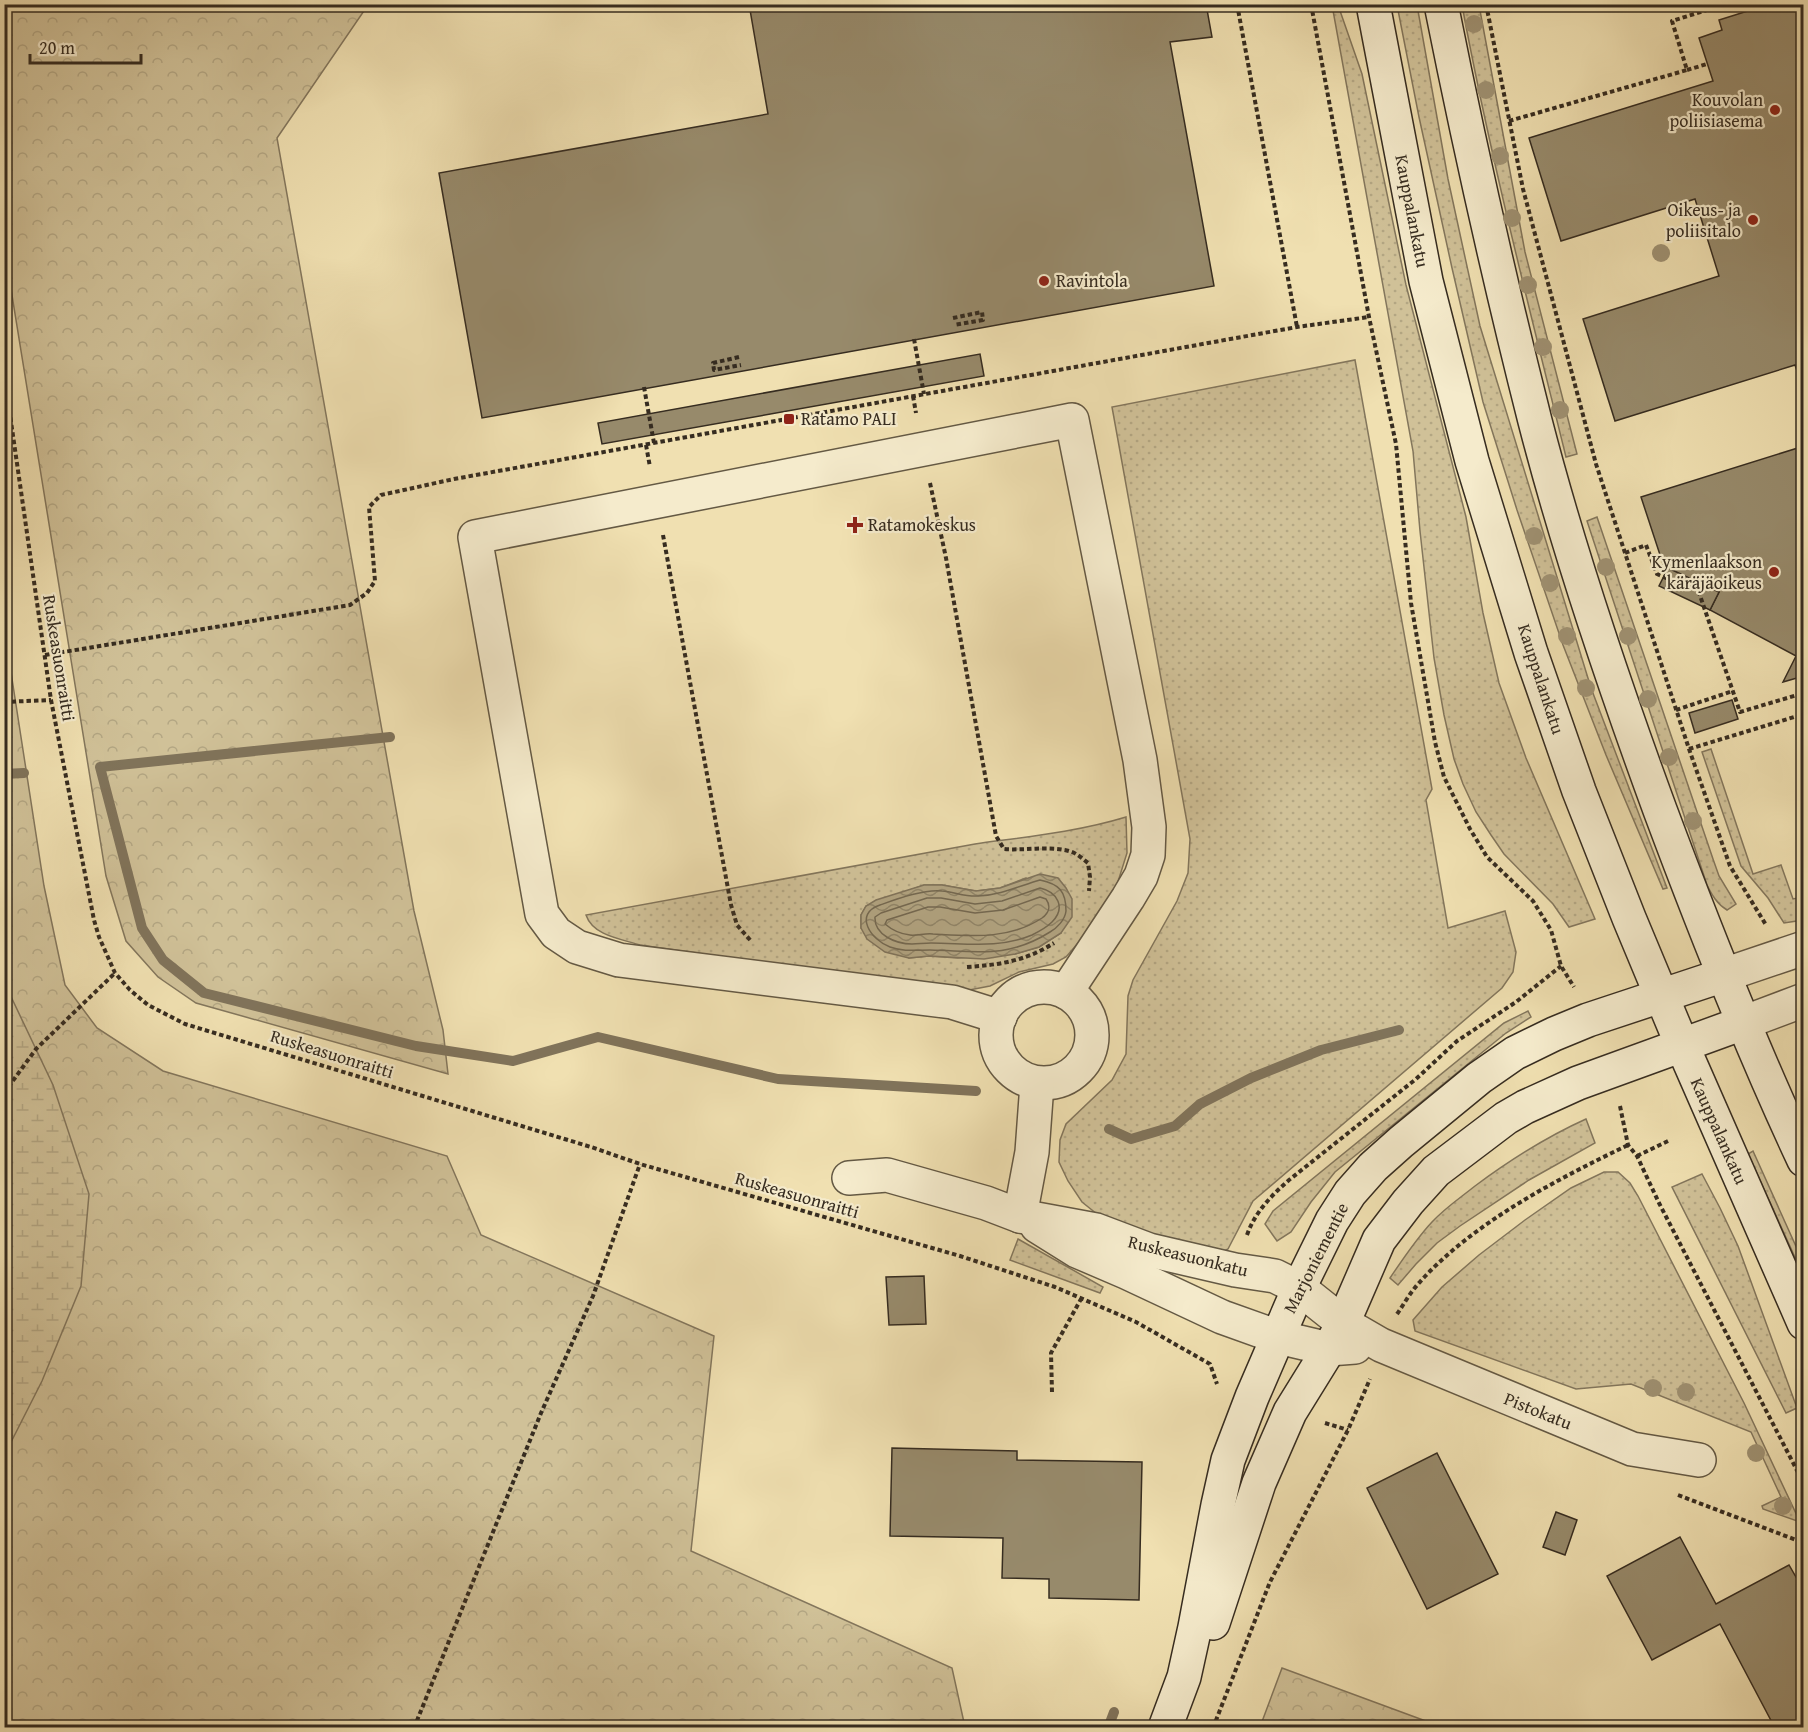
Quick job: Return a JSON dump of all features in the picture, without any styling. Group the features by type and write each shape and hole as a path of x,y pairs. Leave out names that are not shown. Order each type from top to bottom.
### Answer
{"street":[{"name":"Kauppalankatu","path":"1372,4 1426,281 1472,461 1532,653 1579,791 1661,996 1803,1323"},
{"path":"1441,4 1468,142 1511,322 1536,423 1570,543 1625,715 1699,915 1803,1160"},
{"path":"1000,1017 952,1002 619,960 577,947 555,933 543,914 539,895 475,537 1072,420 1140,760 1149,827 1148,855 1141,876 1066,992"},
{"name":"Marjoniementie","path":"1166,1728 1184,1677 1228,1460 1251,1397 1299,1288 1332,1221 1350,1193 1373,1167 1401,1142 1479,1078 1515,1053 1588,1020 1803,948"},
{"path":"1045,987 1066,992 1085,1009 1092,1023 1093,1039 1089,1055 1081,1068 1068,1078 1053,1083 1037,1084 1022,1078 1009,1069 1000,1056 996,1040 997,1024 1003,1009 1014,997 1029,989 1045,987"},
{"name":"Marjoniementie","path":"1184,1677 1210,1633 1259,1483 1290,1412 1336,1336 1379,1240 1408,1202 1436,1171 1506,1118 1525,1107 1578,1083 1803,1000"},
{"path":"1020,1216 1032,1152 1037,1084"},
{"name":"Ruskeasuonkatu","path":"849,1178 887,1175 986,1203 1020,1216 1096,1230 1149,1250 1235,1270 1275,1276 1299,1288 1336,1336"},
{"name":"Ruskeasuonkatu","path":"1020,1216 1077,1251 1222,1317 1278,1337"},
{"name":"Pistokatu","path":"1278,1337 1336,1336 1381,1345 1632,1449 1699,1460"}],"path":[{"path":"1237,4 1297,327"},
{"path":"1311,4 1369,316 1396,444 1411,603 1435,742 1444,777 1487,857 1533,902 1551,930 1561,966 1579,996"},
{"path":"1486,4 1523,189 1593,453 1676,710 1730,866 1767,926"},
{"path":"1687,70 1672,21 1726,4"},
{"path":"1509,121 1707,64"},
{"path":"953,318 982,312 983,320 954,325"},
{"path":"45,655 350,605 367,593 375,581 369,507 381,495 454,479 1369,316"},
{"path":"914,339 924,394"},
{"path":"739,357 713,363 714,370 741,365"},
{"name":"Ruskeasuonraitti","path":"4,373 51,700 94,920 115,973 130,990 148,1005 185,1024 591,1147 640,1164 960,1256 1055,1287 1136,1322 1210,1364 1219,1387"},
{"path":"644,387 654,443"},
{"path":"646,445 652,476"},
{"path":"929,479 946,558 996,836 1004,849 1018,851 1056,849 1074,853 1088,863 1089,892 1085,900"},
{"path":"662,531 730,905 737,925 753,944"},
{"path":"1625,553 1646,545 1657,574 1683,585 1695,581 1740,712 1803,693"},
{"path":"1676,710 1733,691"},
{"path":"4,702 51,700"},
{"path":"1689,749 1803,714"},
{"path":"956,967 1022,960 1059,940"},
{"path":"4,1093 36,1049 115,973"},
{"path":"1619,1104 1628,1145 1637,1156 1803,1484"},
{"path":"1637,1156 1668,1141"},
{"path":"1397,1316 1417,1285 1449,1253 1558,1180 1628,1145"},
{"path":"414,1728 541,1413 593,1296 640,1164"},
{"path":"1052,1392 1052,1353 1081,1299"},
{"path":"1213,1728 1270,1582 1348,1430 1371,1377"},
{"path":"1319,1421 1348,1430"}],"green space":[{"path":"5,5 368,5 277,138 414,911 443,1030 448,1074 196,1003 158,977 126,941 106,876 5,252"},
{"path":"1332,5 1338,5 1362,74 1406,285 1466,517 1483,613 1499,683 1526,758 1595,919 1569,927 1553,904 1504,854 1476,812 1454,759 1434,658 1413,451"},
{"path":"1397,5 1417,5 1448,179 1480,326 1591,688 1667,888 1663,889 1606,755 1563,645 1483,402 1419,117"},
{"path":"1462,5 1479,5 1525,252 1577,454 1566,457 1497,175"},
{"path":"1355,360 1432,789 1426,800 1448,928 1505,911 1516,952 1513,972 1502,988 1253,1201 1228,1249 1218,1255 1107,1222 1082,1202 1059,1162 1060,1140 1066,1124 1112,1080 1126,1054 1128,996 1133,980 1177,901 1188,873 1190,839 1112,407"},
{"path":"1597,517 1719,876 1736,904 1727,910 1713,896 1707,885 1587,521"},
{"path":"4,627 44,886 65,985 97,1028 163,1071 447,1156 481,1235 714,1336 691,1551 952,1668 965,1727 5,1727"},
{"path":"1711,749 1753,874 1781,865 1793,899 1803,897 1803,920 1784,923 1768,898 1741,866 1702,752"},
{"path":"1126,817 1127,853 1116,888 1066,957 1053,964 1019,972 990,986 964,991 640,945 601,932 595,928 586,915 975,844 1051,834","holes":["1026,878 1061,933 1039,947 1015,954 958,958 929,956 909,958 861,928 861,915 866,906 924,885 942,885 976,891 1000,888"]},
{"path":"5,984 53,1085 89,1194 81,1286 42,1381 5,1454"},
{"path":"1528,1011 1531,1017 1506,1033 1335,1172 1291,1232 1277,1241 1265,1224 1273,1211 1504,1023"},
{"path":"1586,1119 1595,1143 1529,1180 1460,1226 1437,1243 1398,1285 1390,1278 1426,1229 1453,1203 1515,1158"},
{"path":"1753,1151 1803,1262 1803,1275 1748,1154"},
{"path":"1604,1172 1618,1172 1630,1183 1638,1196 1744,1403 1800,1522 1763,1509 1762,1506 1781,1497 1751,1432 1631,1384 1576,1389 1415,1331 1413,1320 1442,1287 1479,1255 1571,1188"},
{"path":"1702,1174 1738,1246 1797,1408 1786,1413 1672,1187"},
{"path":"1018,1239 1103,1287 1100,1293 1010,1260"},
{"path":"1282,1668 1442,1727 1260,1727"}],"water":[{"path":"1040,874 1058,878 1066,888 1072,899 1072,917 1061,933 1039,947 984,959 929,956 909,958 885,952 867,939 861,928 861,915 866,906 876,900 924,885 942,885 976,891 1000,888"}],"building":[{"path":"749,4 1206,4 1212,37 1170,42 1214,286 482,418 439,173 768,114"},
{"name":"Oikeus- ja poliisitalo","path":"1770,4 1804,4 1804,392 1795,365 1615,421 1583,319 1719,276 1695,199 1561,241 1529,138 1713,81 1699,38 1722,30 1719,20"},
{"path":"980,354 984,376 602,444 598,423"},
{"path":"1804,446 1804,642 1796,656 1710,610 1719,592 1664,567 1641,497"},
{"path":"1668,568 1719,592 1710,610 1659,586"},
{"path":"1804,642 1804,676 1783,682 1796,656"},
{"path":"1732,700 1738,719 1695,733 1689,713"},
{"path":"924,1276 926,1324 889,1325 886,1277"},
{"path":"892,1448 1017,1451 1017,1460 1142,1462 1139,1600 1049,1598 1049,1579 1002,1578 1003,1538 890,1536"},
{"path":"1437,1453 1498,1574 1427,1609 1367,1488"},
{"path":"1556,1512 1577,1520 1565,1555 1543,1547"},
{"path":"1680,1537 1716,1604 1789,1565 1804,1591 1804,1728 1775,1728 1720,1624 1652,1660 1607,1576"}],"waterway":[{"path":"390,737 100,767 142,928 163,960 204,993 416,1046 513,1061 598,1037 778,1079 976,1091"},
{"path":"4,774 24,773"},
{"path":"1109,1129 1131,1139 1175,1126 1200,1104 1251,1078 1321,1050 1399,1030"},
{"path":"1108,1728 1114,1712"}],"place":[{"name":"Kouvolan poliisiasema","path":"1775,110"},
{"name":"Oikeus- ja poliisitalo","path":"1753,220"},
{"name":"Ravintola","path":"1044,281"},
{"name":"Ratamo PALI","path":"789,419"},
{"name":"Ratamokeskus","path":"855,525"},
{"name":"Kymenlaakson käräjäoikeus","path":"1774,572"}]}
